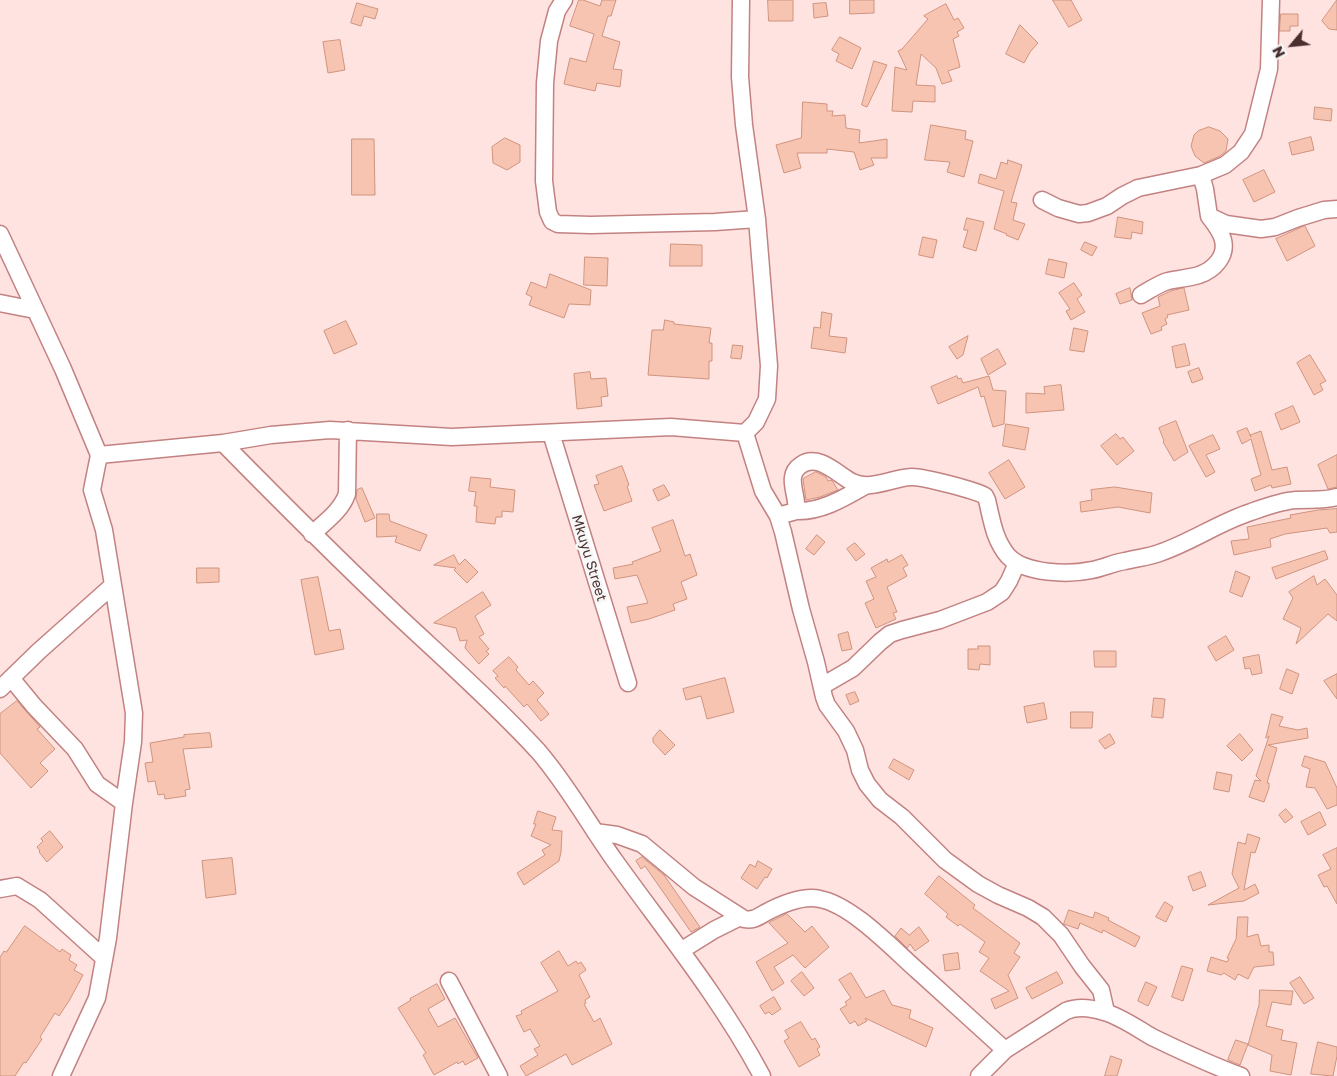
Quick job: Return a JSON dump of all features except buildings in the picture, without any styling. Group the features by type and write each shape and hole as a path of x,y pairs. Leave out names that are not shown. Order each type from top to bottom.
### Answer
{"street":[{"path":"564,0 558,11 549,41 545,83 544,181 548,212 552,220 558,224 591,225 757,219"},
{"path":"740,0 740,77 744,125 757,219 769,366 767,399 756,422 746,433"},
{"path":"1042,200 1058,208 1079,214 1088,213 1107,206 1138,188 1201,175 1225,165 1241,152 1253,134 1269,69 1271,0"},
{"path":"1141,295 1154,286 1167,281 1200,275 1212,268 1220,259 1223,251 1223,239 1218,227 1209,216 1201,175"},
{"path":"1209,216 1226,224 1261,229 1275,227 1324,210 1337,209"},
{"path":"0,234 99,455 92,490 104,530 134,713 133,742 97,998 61,1076"},
{"path":"0,303 35,310"},
{"path":"99,455 223,443 271,434 311,431 348,430 452,437 671,427 746,433"},
{"path":"312,534 340,508 347,494 348,430"},
{"name":"Mkuyu Street","path":"551,433 628,683"},
{"path":"746,433 763,491 778,516 827,705 846,731 856,750 860,770 867,784 880,800 902,817 945,860 978,884 1043,917 1060,935 1102,990 1106,1012"},
{"path":"223,443 312,534 443,656 537,750 682,950 750,1053 762,1076"},
{"path":"796,511 798,504 792,478 794,471 806,462 815,461 823,464 856,484 865,486"},
{"path":"778,516 796,511 804,512 828,505 849,496 865,486 917,477 982,494 987,500 996,538 1009,556 1029,568 1054,573 1092,570 1160,553 1220,524 1251,512 1294,500 1337,497"},
{"path":"822,686 853,668 890,634 940,620 987,602 1002,592 1010,580 1017,562"},
{"path":"112,586 5,684 34,706 75,749 97,784 124,803"},
{"path":"595,832 627,838 646,847 694,887 740,917 751,920 774,909 807,899 819,898 830,902 845,910 876,933 1005,1050"},
{"path":"0,889 16,886 40,900 104,958"},
{"path":"682,950 714,930 740,917"},
{"path":"448,981 499,1076"},
{"path":"979,1076 1005,1050 1066,1011 1074,1008 1083,1008 1106,1012 1154,1037 1241,1076"}]}
